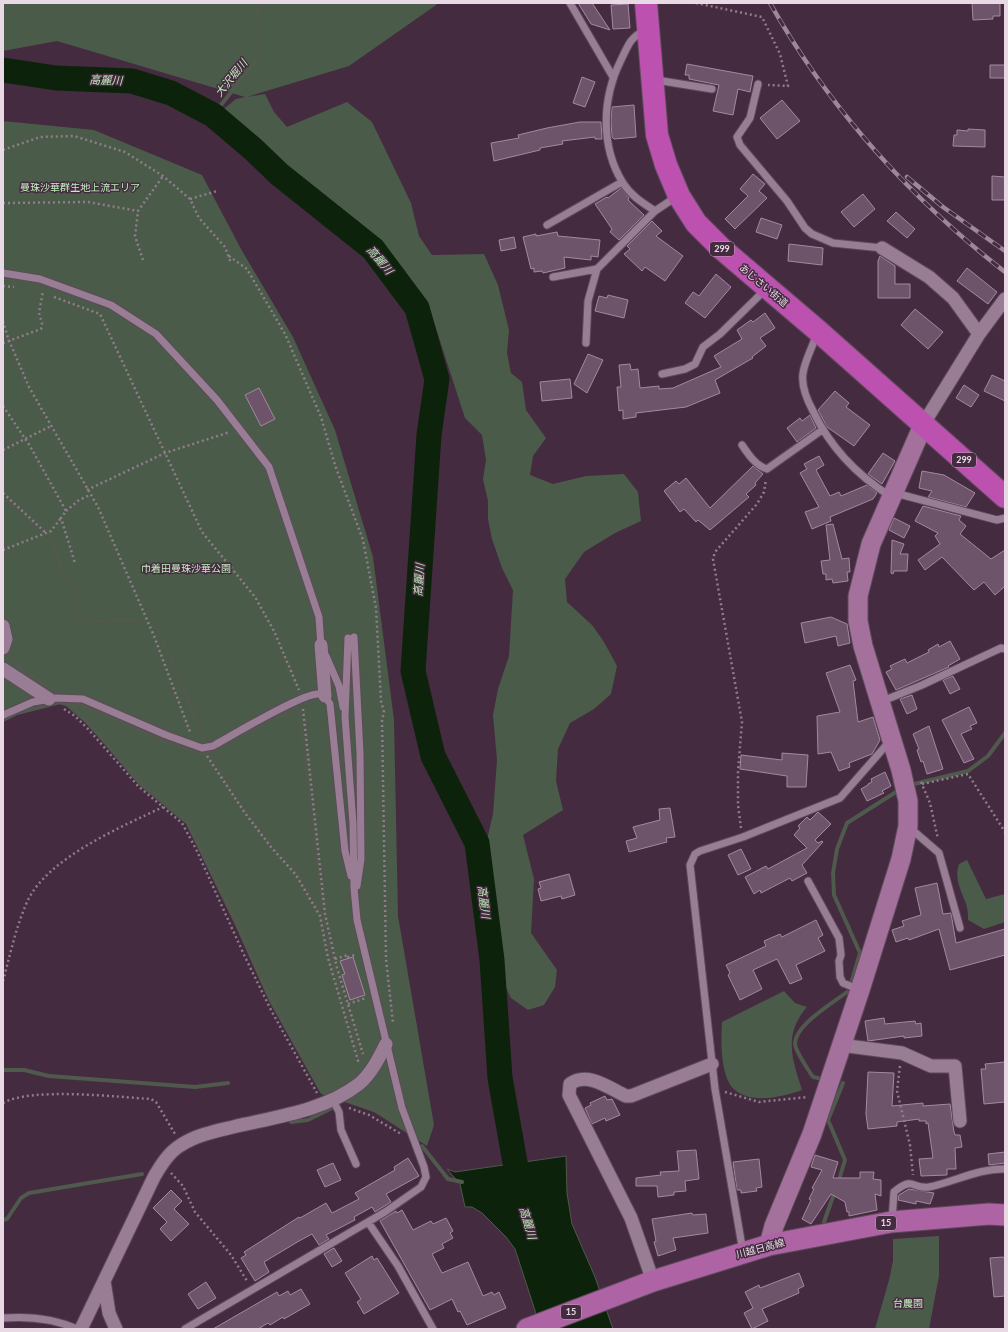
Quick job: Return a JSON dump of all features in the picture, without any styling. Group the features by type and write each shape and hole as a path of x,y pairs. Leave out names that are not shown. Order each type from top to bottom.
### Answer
{"highway":[{"name":"あじさい街道","path":"646,3 657,135 666,165 679,196 696,223 722,249 924,423 1005,497"}],"main road":[{"name":"川越日高線","path":"528,1329 653,1281 769,1245 892,1222 988,1214 1005,1215"}],"street":[{"path":"882,248 929,277 952,298 979,334"},
{"path":"769,1245 774,1226 812,1134 840,1045 860,990 901,859 908,826 908,802 905,784 863,646 858,621 858,596 871,544 891,494 924,423 979,334 1003,306"},
{"path":"3,626 6,639 3,648"},
{"path":"321,645 325,696"},
{"path":"3,669 54,702"},
{"path":"82,1329 104,1279 154,1177 162,1164 181,1145 214,1131 304,1110 331,1102 359,1083 377,1062 386,1044"},
{"path":"840,1045 902,1053 931,1066 955,1066 960,1120"},
{"path":"653,1281 630,1218 569,1095 570,1084 576,1079 587,1078 626,1096 631,1096 712,1064"},
{"path":"104,1279 109,1314 116,1329"}],"lane":[{"path":"570,3 613,77"},
{"path":"648,27 632,38 613,77 607,108 606,128 611,158 622,182 630,193 655,211"},
{"path":"652,80 712,88"},
{"path":"758,84 750,118 737,137 740,145 787,201 805,228 812,234 833,243 882,248"},
{"path":"547,225 622,182"},
{"path":"586,343 588,301 597,268 655,211 679,196"},
{"path":"553,277 597,268"},
{"path":"3,273 40,279 111,305 156,334 217,400 269,467 319,617 321,645 339,686 345,717 354,823 354,888 357,920 402,1108 413,1142 424,1167 426,1177 421,1186 368,1222 186,1329"},
{"path":"662,374 685,369 695,364 703,347 720,334 767,287"},
{"path":"817,330 803,374 803,387 807,401 822,430 845,459 865,479 891,494 997,520 1005,518"},
{"path":"742,445 762,468 767,469 822,430"},
{"path":"345,717 351,638 360,753 361,851 355,902"},
{"path":"880,702 922,685 1000,648 1005,648"},
{"path":"3,715 33,702 54,702 83,699 166,735 202,748 213,746 302,699 318,694 325,696 330,704 345,852 354,888"},
{"path":"743,1252 715,1089 690,865 695,854 700,851 742,837 840,798 892,739"},
{"path":"908,826 939,853 960,928"},
{"path":"808,881 839,938 841,955 839,961 840,977 843,982 860,990"},
{"path":"331,1102 356,1164"},
{"path":"892,1222 894,1192 903,1185 908,1183 926,1187 958,1177 997,1169 1005,1169"},
{"path":"368,1222 398,1266 433,1329"},
{"path":"3,1318 29,1316 62,1322 77,1329"}],"path":[{"path":"696,3 762,17 780,54 788,86 758,84"},
{"path":"3,150 40,137 74,136 126,152 164,176 190,199 199,218 225,247 231,263"},
{"path":"142,260 135,236 138,211 164,176"},
{"path":"190,199 217,191"},
{"path":"3,203 88,202 138,211"},
{"path":"3,286 16,287"},
{"path":"36,290 100,314 202,532 255,597 274,631 302,699 322,915 346,1018 359,1064"},
{"path":"3,343 41,329 42,323 39,313 42,292"},
{"path":"3,321 9,340 29,388 98,507 154,636 195,746"},
{"path":"3,406 25,438 66,511"},
{"path":"3,450 51,426"},
{"path":"87,490 165,453 240,429"},
{"path":"742,837 738,805 738,771 742,722 713,559 714,552 757,504 764,492 767,469"},
{"path":"3,493 46,533"},
{"path":"3,550 51,531 66,511 79,500 90,495"},
{"path":"61,518 75,563"},
{"path":"54,702 75,716 138,786 182,823 196,849 245,957 272,1012 331,1102 369,1115 413,1142"},
{"path":"208,757 245,814 271,847 296,875 322,915 330,950 363,1054"},
{"path":"939,853 930,803 922,784 968,774 1005,832"},
{"path":"3,981 16,933 28,900 52,869 98,839 164,807"},
{"path":"334,959 345,955"},
{"path":"348,1004 376,995"},
{"path":"346,1018 351,1016"},
{"path":"902,1053 897,1091 910,1145 914,1174 903,1185"},
{"path":"715,1089 759,1102 810,1097 822,1099"},
{"path":"3,1103 26,1096 74,1095 151,1099 156,1102 160,1108 181,1145"},
{"path":"162,1164 183,1186 195,1212 231,1254 252,1290"}],"green space":[{"path":"3,3 439,3 349,66 247,97 265,94 274,112 287,127 347,102 372,122 411,203 419,236 432,255 484,254 498,285 509,330 507,353 511,373 522,382 526,410 546,438 533,456 530,475 553,484 586,476 624,474 638,492 641,521 615,533 584,552 565,579 567,602 592,625 604,642 617,666 611,694 594,709 570,723 558,749 556,781 563,810 523,835 534,879 531,933 557,970 555,987 544,1005 528,1010 511,998 498,971 500,955 493,882 486,864 486,844 493,814 497,760 493,715 498,689 509,656 513,590 502,568 492,539 488,519 488,501 483,479 486,460 482,435 465,418 430,310 386,254 355,225 238,129 220,112 236,99 245,97 57,41 3,51"},
{"name":"巾着田曼珠沙華公園","path":"3,121 94,130 202,175 241,249 293,337 335,430 373,557 394,720 398,916 434,1125 427,1146 374,1112 321,1094 269,1001 235,925 186,824 138,784 89,726 66,706 39,699 17,704 3,711"},
{"path":"967,860 986,899 1005,894 1005,922 984,929 968,920 967,908 957,875 959,864"},
{"path":"784,991 795,1003 807,1007 799,1017 792,1037 793,1057 802,1090 775,1097 755,1098 746,1096 731,1086 727,1079 722,1055 722,1022"},
{"name":"台農園","path":"939,1236 939,1276 929,1329 875,1329 893,1261 893,1239"}],"water":[{"path":"566,1156 567,1193 572,1224 595,1277 613,1329 541,1329 515,1249 506,1237 482,1213 472,1207 465,1207 460,1184 447,1169 455,1172"}],"building":[{"path":"578,3 592,3 610,30 591,24"},
{"path":"972,3 1000,3 1000,16 993,16 993,19 973,20"},
{"path":"628,4 630,28 613,29 611,5"},
{"path":"687,64 753,76 750,92 738,89 733,115 713,111 719,85 689,79 689,75 685,75"},
{"path":"990,65 1005,65 1005,78 990,78"},
{"path":"582,77 595,82 585,107 573,103"},
{"path":"782,100 800,121 777,139 760,118"},
{"path":"634,105 636,137 614,139 612,137 611,122 612,107"},
{"path":"580,122 601,122 602,139 595,139 595,137 562,141 563,144 540,148 540,150 494,161 491,143 519,138 518,135 547,128"},
{"path":"968,129 985,130 985,147 953,146 954,135 957,135 957,130 968,131"},
{"path":"753,174 765,184 759,191 767,198 735,229 725,219 748,196 740,189"},
{"path":"992,176 1005,177 1005,200 992,200"},
{"path":"621,188 629,198 628,200 644,215 619,240 610,232 612,229 595,204 607,197 608,198"},
{"path":"863,194 875,209 854,227 841,212"},
{"path":"896,212 915,229 907,238 887,221"},
{"path":"761,218 782,225 777,239 756,232"},
{"path":"652,221 662,231 656,236 683,256 665,281 645,267 642,271 624,254 630,249 627,246"},
{"path":"557,232 558,236 600,240 598,257 591,256 591,260 564,257 565,268 543,273 542,271 534,272 534,268 531,269 523,237"},
{"path":"514,237 516,248 501,251 499,240"},
{"path":"789,244 823,248 822,265 788,261"},
{"path":"880,256 895,266 895,284 910,284 910,298 878,298 878,261"},
{"path":"967,268 997,292 988,304 957,281"},
{"path":"716,274 731,287 705,318 685,303 693,292 699,296"},
{"path":"608,295 628,300 624,318 595,311 599,296 607,298"},
{"path":"915,309 943,332 928,349 901,325"},
{"path":"765,313 775,328 760,338 766,346 752,357 753,358 715,380 720,393 686,407 636,413 636,417 623,419 623,410 619,411 617,387 621,387 619,365 630,364 631,370 638,369 640,388 659,386 659,389 673,388 721,367 714,356 742,339 737,330 751,320 753,322"},
{"path":"588,354 603,360 587,393 574,384"},
{"path":"992,375 1005,381 1005,401 984,391"},
{"path":"570,379 572,398 542,401 540,382"},
{"path":"964,385 979,395 971,407 956,398"},
{"path":"259,388 275,419 261,426 245,395"},
{"path":"835,391 849,403 846,407 870,425 854,446 827,427 818,410"},
{"path":"810,415 816,428 797,442 787,428 800,418 802,421"},
{"path":"883,453 895,461 882,484 868,474"},
{"path":"819,456 824,465 816,470 830,496 839,492 841,496 867,485 877,493 873,499 830,517 831,521 812,529 805,512 819,507 800,473 807,469 804,464"},
{"path":"753,466 763,474 755,483 756,485 746,494 749,497 710,530 698,520 696,522 684,509 680,512 664,491 676,481 679,484 686,478 710,508"},
{"path":"922,471 944,475 975,493 966,507 928,497 932,491 919,488"},
{"path":"923,506 961,516 959,520 966,526 960,534 991,559 1005,550 1005,586 995,595 984,582 974,590 942,557 925,570 918,560 940,544 935,536 938,533 915,521"},
{"path":"894,518 910,526 904,538 889,530"},
{"path":"833,524 842,559 849,558 850,572 847,572 848,581 833,583 832,579 826,580 826,574 823,574 821,561 830,560 826,525"},
{"path":"892,540 904,544 900,554 908,554 907,571 894,571 893,574 891,573"},
{"path":"831,617 847,624 850,643 838,646 836,636 805,643 801,623"},
{"path":"950,641 960,659 948,666 949,667 896,690 886,672 892,669 890,666 905,659 907,663 929,652 928,650 938,644 939,647"},
{"path":"850,665 856,680 853,681 858,722 873,717 880,740 872,754 849,763 850,767 839,771 831,752 818,754 817,716 840,712 826,673"},
{"path":"953,676 960,689 950,694 943,680"},
{"path":"912,695 917,709 907,714 900,699"},
{"path":"969,707 977,723 970,726 972,729 961,734 974,759 964,763 942,720"},
{"path":"929,726 943,769 927,774 923,761 921,762 917,750 919,749 913,734"},
{"path":"782,753 808,755 806,787 787,787 787,776 740,769 741,755 782,760"},
{"path":"885,772 891,786 882,791 884,793 867,801 861,789 872,782 871,779"},
{"path":"670,808 675,837 666,838 667,842 629,852 626,841 637,838 633,827 660,820 659,809"},
{"path":"818,812 831,824 815,840 818,843 823,842 802,865 807,873 792,881 790,878 761,893 760,890 754,894 745,877 766,866 768,869 807,848 794,835 800,828 798,826 807,817 810,820"},
{"path":"741,849 751,869 738,875 728,855"},
{"path":"569,874 575,895 562,899 561,896 541,901 538,889 541,888 539,882"},
{"path":"937,883 943,914 951,913 956,943 1005,929 1005,955 950,970 939,929 909,940 908,938 896,942 892,930 904,926 902,921 921,915 915,888"},
{"path":"816,920 823,935 818,938 825,951 796,965 802,979 790,984 777,959 753,970 762,989 740,1000 728,975 730,973 726,965 766,946 764,941 780,934 782,937"},
{"path":"353,957 365,995 350,1000 342,975 345,974 340,961"},
{"path":"884,1018 885,1024 915,1021 916,1024 921,1023 922,1036 904,1038 904,1036 868,1041 865,1021"},
{"path":"1005,1062 1005,1102 984,1104 981,1069 986,1069 985,1064"},
{"path":"868,1072 894,1073 892,1106 923,1103 923,1106 950,1104 954,1132 955,1135 960,1135 962,1147 955,1148 956,1169 947,1169 947,1175 921,1176 919,1159 933,1158 928,1123 926,1124 926,1121 919,1121 919,1119 897,1122 897,1126 868,1129 866,1114"},
{"path":"605,1096 607,1100 612,1099 620,1115 606,1121 605,1118 592,1124 585,1108 591,1105 590,1103"},
{"path":"696,1150 699,1179 685,1181 686,1191 674,1192 674,1195 658,1197 657,1186 636,1186 636,1178 661,1175 660,1172 679,1171 677,1151"},
{"path":"1005,1152 1005,1163 989,1165 988,1154"},
{"path":"815,1155 838,1162 833,1178 860,1178 860,1172 874,1172 873,1179 881,1180 881,1196 875,1194 877,1210 849,1216 845,1202 831,1194 811,1224 802,1219 811,1200 809,1199 814,1189 812,1188 822,1170 811,1167"},
{"path":"408,1158 419,1176 386,1194 391,1202 375,1212 372,1207 354,1217 355,1220 326,1235 329,1239 319,1245 312,1234 299,1241 264,1262 269,1272 255,1281 241,1258 246,1255 244,1252 299,1217 300,1218 326,1203 332,1213 359,1199 355,1193 395,1170 394,1167"},
{"path":"759,1159 762,1187 756,1188 757,1191 741,1193 741,1190 737,1190 733,1162"},
{"path":"333,1163 341,1180 325,1187 317,1170"},
{"path":"909,1189 934,1193 930,1204 916,1201 916,1204 898,1200 899,1195"},
{"path":"171,1190 182,1201 174,1209 189,1224 171,1241 160,1229 167,1222 153,1208"},
{"path":"402,1210 413,1230 431,1221 433,1224 446,1218 453,1231 450,1233 453,1238 442,1244 444,1248 432,1254 442,1273 468,1262 483,1296 492,1292 494,1295 499,1292 506,1308 467,1325 460,1311 458,1312 452,1299 430,1310 380,1221 396,1211 397,1213"},
{"path":"692,1213 693,1215 706,1214 708,1233 673,1238 676,1250 658,1256 654,1242 656,1241 652,1219"},
{"path":"334,1248 342,1261 332,1267 324,1254"},
{"path":"372,1256 374,1260 377,1258 399,1293 364,1314 357,1302 361,1299 345,1273"},
{"path":"1003,1257 1005,1259 1005,1296 994,1297 990,1258"},
{"path":"799,1273 804,1286 798,1289 799,1293 762,1309 768,1321 752,1329 744,1313 753,1308 745,1292 759,1285 760,1288"},
{"path":"206,1282 216,1298 198,1309 188,1294"},
{"path":"301,1289 310,1304 284,1319 283,1317 270,1325 268,1323 258,1329 213,1329 277,1292 279,1296 288,1291 290,1295"}],"waterway":[{"name":"大沢堀川","path":"213,115 255,62 257,47 256,24 258,10 262,3"},
{"name":"高麗川","path":"3,70 56,78 132,81 171,93 213,115 253,149 279,174 373,249 417,308 437,379 429,435 413,671 433,756 477,843 492,960 500,1078 521,1196"},
{"path":"3,498 53,541 62,571 80,591 80,598 74,609 77,617 94,622 130,620 142,622"},
{"path":"156,626 175,667 204,742"},
{"path":"6,659 14,658 25,674 29,674 44,684 58,689"},
{"path":"3,720 17,713 60,702 84,706 158,739 205,755 209,753 231,791 263,835 297,871 323,916 334,970 362,1063"},
{"path":"71,704 142,783 171,806 188,822 232,912 262,980 298,1048 328,1090"},
{"path":"208,752 267,723 300,710 323,914"},
{"path":"914,784 968,771 988,756 1005,733"},
{"path":"852,980 860,953 834,895 833,873 837,849 847,823 896,792"},
{"path":"818,1078 813,1077 804,1063 796,1048 795,1041 805,1025 823,1009 847,992"},
{"path":"3,1070 24,1070 49,1076 195,1087 228,1083"},
{"path":"838,1183 845,1160 828,1120 843,1083"},
{"path":"347,1100 386,1114"},
{"path":"376,1100 386,1114 394,1121"},
{"path":"291,1122 308,1120 332,1108"},
{"path":"422,1146 448,1179 462,1182"},
{"path":"3,1220 7,1219 21,1198 29,1193 142,1174"},
{"path":"824,1222 835,1191"}],"railway":[{"path":"770,3 793,42 818,79 845,115 874,149 936,214 1005,272"},
{"path":"907,177 943,207 1005,251"}],"park label":[{"name":"曼珠沙華群生地上流エリア","path":"80,187"}]}
